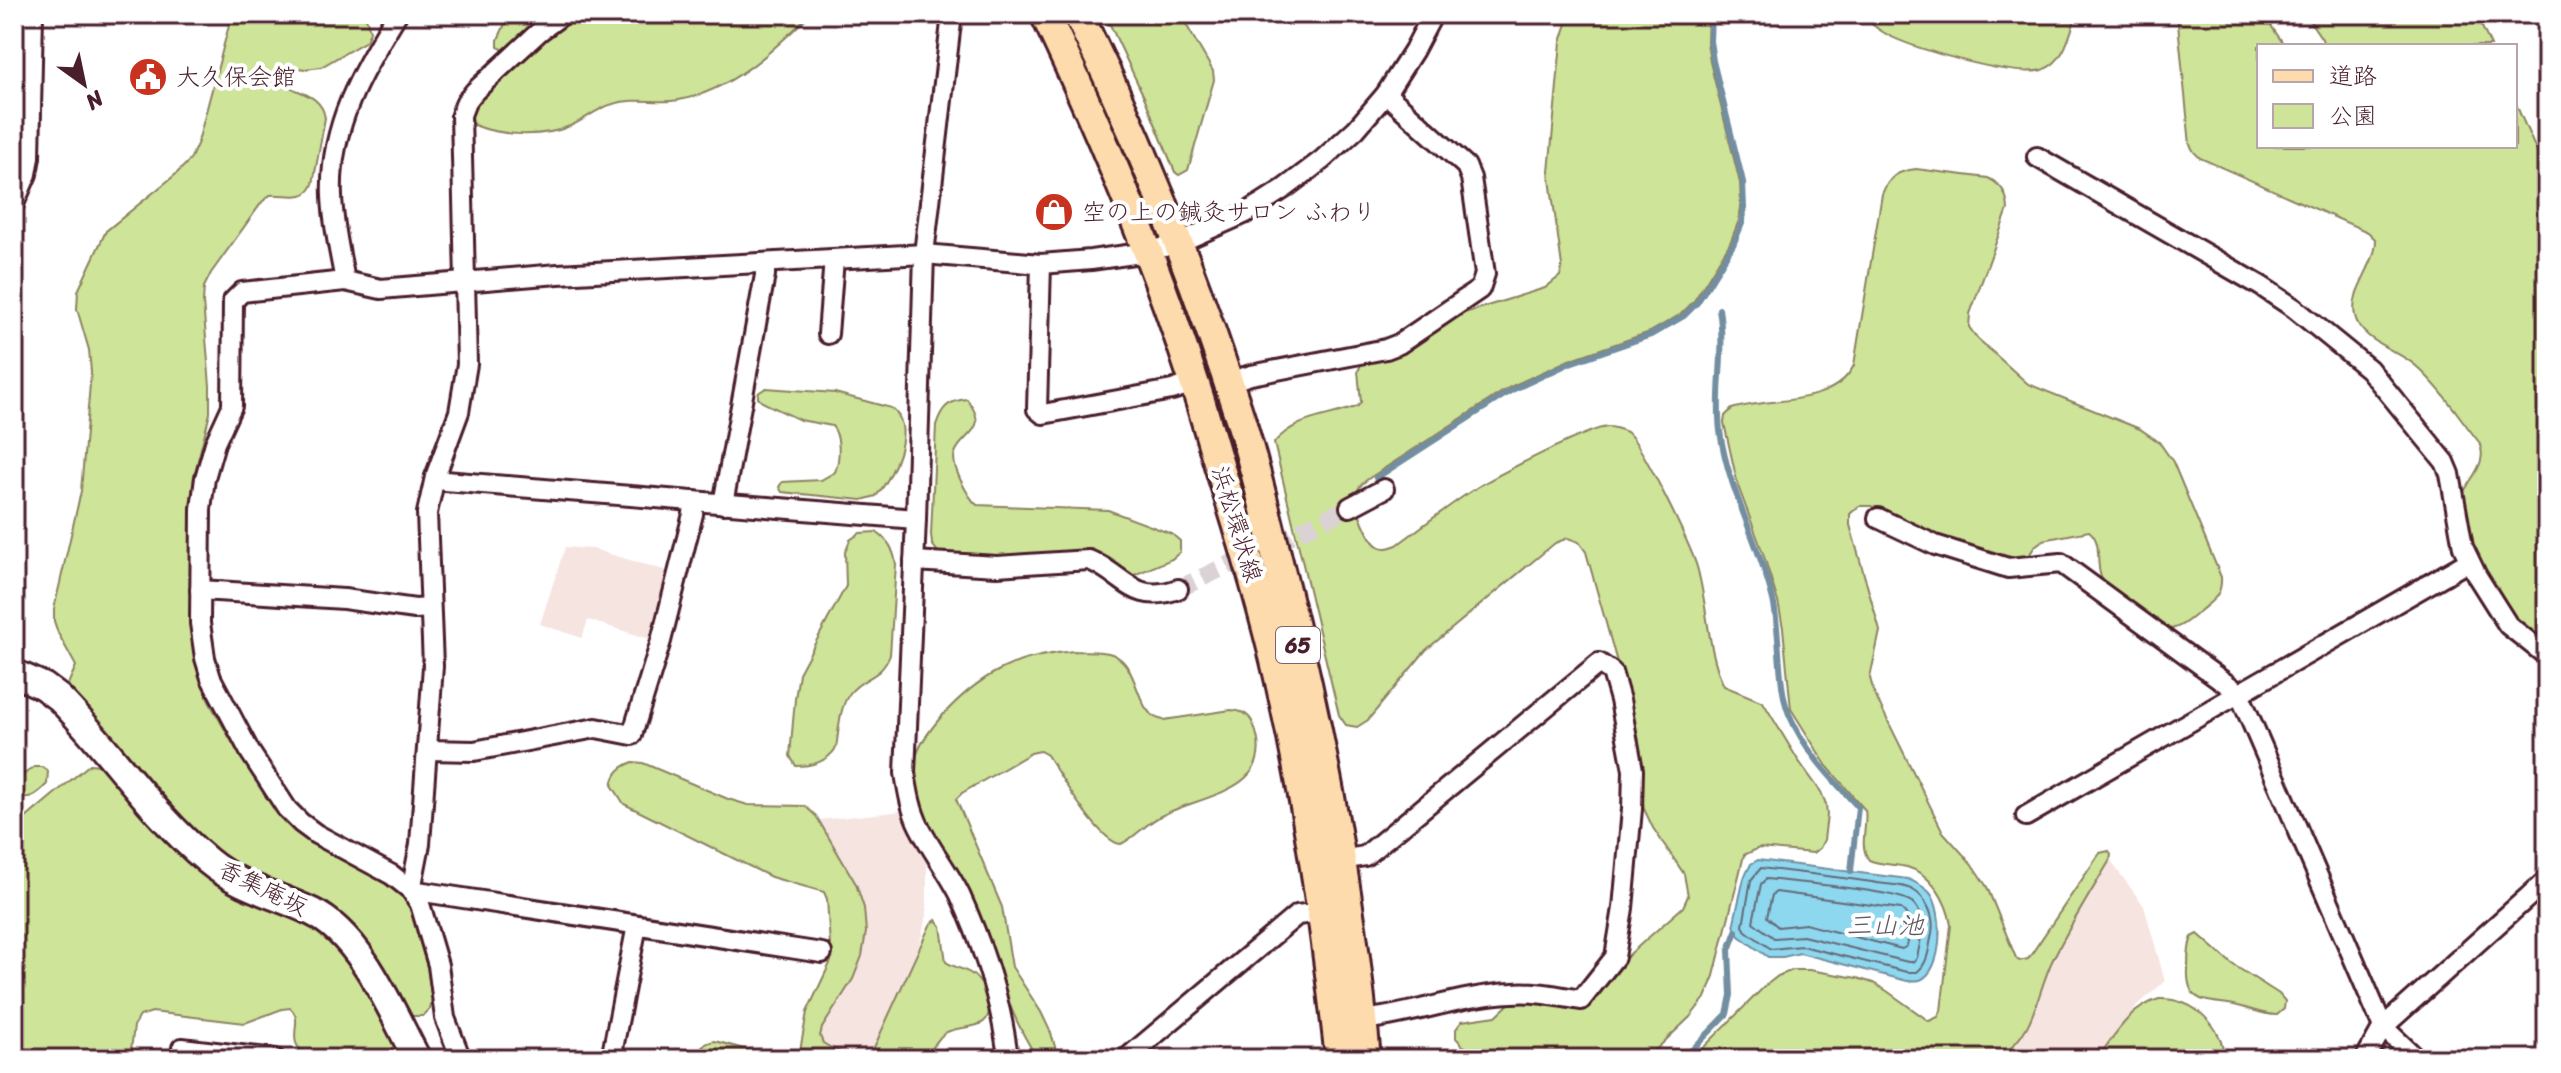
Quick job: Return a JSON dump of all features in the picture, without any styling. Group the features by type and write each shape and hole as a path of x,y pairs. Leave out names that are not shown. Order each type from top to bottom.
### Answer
{"main road":[{"name":"浜松環状線","path":"1045,14 1148,252 1194,383 1251,567 1297,761 1322,912 1340,1059"},
{"name":"浜松環状線","path":"1078,14 1123,109 1178,243 1228,382 1253,466 1298,645 1341,860 1366,1059"}],"street":[{"path":"14,204 27,174 30,157 33,14"},
{"path":"345,281 332,199 335,146 354,89 397,14"},
{"path":"411,890 420,844 433,666 427,513 435,477 459,412 467,364 461,115 475,91 563,14"},
{"path":"952,14 924,254 905,773 909,800 919,825 960,896 990,973 1006,1036 1008,1059"},
{"path":"461,1059 445,1018 438,965 420,904 411,890 392,875 316,834 287,809 250,752 211,678 200,623 201,509 205,478 215,443 232,406 233,301 242,292 345,281 381,289 558,274 924,254 1041,264 1148,252 1178,243 1246,213 1322,160 1356,129 1386,94 1433,14"},
{"path":"1228,382 1386,349 1399,344 1480,289 1485,274 1471,178 1466,166 1386,94"},
{"path":"2037,157 2270,291 2369,369 2445,462 2469,561 2508,625 2547,656"},
{"path":"828,334 834,259"},
{"path":"723,504 765,263"},
{"path":"1041,264 1037,409 1043,414 1172,390 1194,383"},
{"path":"435,477 445,481 916,519"},
{"path":"1350,507 1384,489"},
{"path":"429,750 487,749 596,728 632,735 661,641 694,501"},
{"path":"1878,518 1935,545 2008,568 2061,563 2239,693 2383,1027 2417,1059"},
{"path":"914,561 997,566 1089,560 1101,565 1125,584 1153,595 1178,589"},
{"path":"2026,816 2469,561"},
{"path":"200,590 430,608"},
{"path":"1341,860 1365,856 1599,663 1612,672 1633,770 1623,908 1615,957 1581,1000 1531,992 1510,993 1362,1020"},
{"name":"香集庵坂","path":"14,673 43,686 59,698 144,796 208,861 243,884 313,912 344,935 366,965 417,1059"},
{"path":"2365,1059 2383,1027 2547,880"},
{"path":"411,890 822,953"},
{"path":"1126,1059 1297,915 1322,912"},
{"path":"611,1059 637,925"},
{"path":"181,1059 182,1048 275,1059"}],"shaded area":[{"path":"565,547 593,549 670,572 653,640 588,620 582,638 540,624"},
{"path":"904,811 927,856 927,914 917,954 877,1045 864,1056 854,1056 829,1047 820,1036 853,979 818,820"},
{"path":"2110,860 2144,906 2165,981 2137,1006 2097,1059 1995,1059 2012,1049 2022,1037 2030,1023 2046,972"}],"green space":[{"path":"232,14 365,14 370,31 366,41 321,67 305,69 285,66 278,69 275,75 317,102 325,118 313,184 301,195 270,195 262,202 204,287 210,413 194,476 190,508 190,623 195,660 211,705 279,815 310,843 386,884 403,897 410,908 427,967 432,999 430,1009 423,1016 412,1016 404,1009 366,942 337,912 232,863 166,804 71,690 68,684 76,666 54,621 54,609 81,491 91,372 89,350 77,309 78,291 106,231 190,160 198,142"},
{"path":"509,14 546,14 504,50 498,47 498,40"},
{"path":"580,14 810,14 750,67 698,95 671,101 613,104 570,126 535,134 509,133 474,125 471,115 489,90 537,46"},
{"path":"1105,14 1180,14 1213,71 1214,80 1188,170 1179,175 1175,172"},
{"path":"1570,14 1708,14 1710,62 1740,183 1739,220 1730,243 1694,301 1681,314 1650,332 1569,360 1510,387 1366,481 1356,494 1360,514 1374,543 1383,548 1392,547 1476,488 1543,453 1599,429 1611,427 1627,432 1654,474 1693,556 1701,582 1714,658 1724,686 1763,702 1821,792 1827,815 1824,840 1813,853 1759,848 1744,855 1714,976 1705,998 1690,1017 1646,1059 1485,1059 1456,1038 1456,1029 1462,1021 1496,1016 1511,1002 1530,1000 1575,1007 1683,907 1688,896 1684,874 1644,809 1627,698 1586,552 1579,542 1568,538 1555,543 1426,650 1368,720 1357,727 1346,725 1339,715 1274,443 1303,423 1358,406 1361,402 1358,371 1363,361 1458,315 1545,288 1560,276 1562,266 1549,172 1561,42"},
{"path":"1863,14 2077,14 2066,46 2056,61 2042,70 2029,71 1964,61 1918,47 1883,32"},
{"path":"2177,14 2263,14 2284,44 2257,44 2257,148 2517,148 2517,107 2547,175 2547,648 2512,621 2474,558 2462,496 2482,457 2479,442 2425,374 2409,360 2372,339 2355,316 2356,297 2372,259 2376,240 2368,232 2200,158 2190,145"},
{"path":"2305,14 2476,14 2490,44 2323,44"},
{"path":"1916,169 1988,178 2003,190 2008,209 1970,314 1969,327 2028,384 2140,429 2159,442 2173,462 2221,577 2220,589 2213,600 2189,620 2169,629 2143,616 2105,583 2099,571 2096,541 2089,531 2043,540 2028,557 2009,561 1938,538 1871,506 1859,506 1850,514 1850,525 1880,631 1870,678 1874,693 1943,832 1971,863 1987,887 2019,961 2028,959 2100,853 2109,851 2110,860 2054,957 2028,1025 2011,1048 1998,1058 1692,1059 1765,986 1793,970 1809,970 1873,983 1929,1021 1938,1017 1941,1011 1951,925 1946,907 1931,882 1916,871 1869,860 1864,848 1865,810 1826,765 1791,709 1778,602 1738,486 1724,423 1725,416 1732,409 1817,394 1845,378 1854,365 1882,194 1894,176"},
{"path":"766,388 835,393 891,408 899,416 902,427 900,452 876,496 862,500 782,492 779,487 782,482 821,480 835,472 838,442 832,426 800,420 762,402 758,393"},
{"path":"967,399 977,418 976,425 959,446 954,458 961,480 977,505 1108,510 1172,534 1180,541 1180,552 1172,559 1132,576 1091,552 997,558 938,552 932,544 931,534 936,425 947,406"},
{"path":"876,532 890,545 896,564 890,655 882,669 855,687 846,699 836,748 832,753 819,762 796,766 790,756 799,673 846,586 845,552 850,540 860,533"},
{"path":"1074,651 1107,653 1122,660 1147,710 1154,717 1164,720 1231,710 1245,714 1254,726 1259,748 1255,765 1246,778 1214,796 1161,816 1121,844 1102,832 1047,755 1040,751 1031,753 956,799 1002,907 1012,967 1051,1033 1056,1050 1053,1059 1038,1059 1008,1000 964,884 924,812 914,775 921,745 941,717 970,689 1016,663"},
{"path":"633,762 643,763 748,805 805,806 816,816 856,884 864,908 866,932 862,956 853,979 822,1028 820,1036 823,1043 847,1054 872,1052 930,925 936,920 941,926 946,962 971,974 984,987 989,1012 986,1019 975,1026 945,1033 927,1059 792,1059 800,1051 807,1012 831,961 824,892 771,877 624,804 612,785 619,770"},
{"path":"90,764 106,770 218,884 309,924 325,935 352,965 364,984 403,1059 344,1060 313,1056 302,1051 296,1043 296,1020 290,1008 245,1023 152,1012 140,1016 134,1026 130,1059 14,1059 14,828"},
{"path":"34,767 48,771 47,784 32,796 19,795 15,792 16,780"},
{"path":"2198,934 2232,964 2279,994 2285,1001 2284,1009 2277,1015 2266,1014 2207,1001 2194,995 2188,980 2188,956 2192,937"},
{"path":"2159,999 2183,1003 2204,1016 2218,1035 2224,1059 2097,1059 2131,1016"},
{"path":"715,1041 780,1059 697,1059 703,1047"}],"water":[{"name":"三山池","path":"1758,860 1908,879 1923,887 1935,901 1938,912 1939,940 1934,965 1920,980 1907,981 1800,953 1768,957 1739,936 1734,922 1744,878 1751,864"}],"waterway":[{"path":"1376,478 1512,390 1570,363 1651,335 1684,316 1697,303 1733,245 1743,221 1744,208 1743,182 1713,61 1711,14"},
{"path":"1719,309 1719,416 1724,453 1773,600 1783,689 1789,714 1811,752 1858,807 1851,871"},
{"path":"1683,1059 1727,1014 1731,995 1729,950 1736,931"}],"tunnel":[{"path":"1178,589 1350,507"}],"place":[{"name":"大久保会館","path":"148,77"},
{"name":"空の上の鍼灸サロン ふわり","path":"1054,212"}]}
